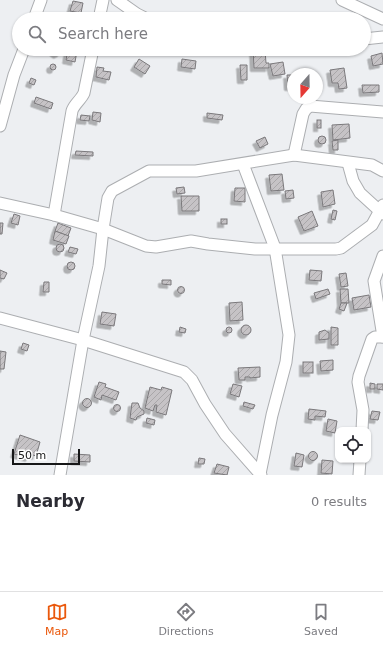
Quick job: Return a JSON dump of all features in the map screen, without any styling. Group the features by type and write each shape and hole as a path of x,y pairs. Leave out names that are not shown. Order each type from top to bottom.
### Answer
{"street":[{"path":"37,12 41,0"},
{"path":"100,12 103,0"},
{"path":"117,0 134,12"},
{"path":"342,0 368,12"},
{"path":"371,13 383,19"},
{"path":"371,38 383,36"},
{"path":"0,126 14,75 21,56"},
{"path":"54,215 72,111 84,93 92,56"},
{"path":"294,155 303,114 310,106 383,112"},
{"path":"60,475 83,340 99,266 108,198 112,191 149,170 196,171 294,155 348,163 372,164 383,171"},
{"path":"0,203 54,215 104,229 146,246 156,247 191,241 255,249 336,249 341,248 372,225 382,210 360,193 353,181 348,163"},
{"path":"243,164 276,248 289,335 288,348 260,474"},
{"path":"362,427 363,410 358,382 359,376 372,339 375,337 383,337 374,281 383,256"},
{"path":"0,318 83,340 184,372 192,380 205,404 225,434 260,474"},
{"path":"359,475 360,463"}],"building":[{"path":"73,1 83,3 81,12 70,11"},
{"path":"382,53 383,64 373,66 371,56"},
{"path":"67,56 76,56 75,62 66,60"},
{"path":"253,56 265,56 266,63 269,63 269,68 254,68"},
{"path":"139,59 150,66 145,74 134,67"},
{"path":"182,59 196,61 195,69 181,67"},
{"path":"283,62 285,74 273,76 270,64"},
{"path":"53,64 56,67 53,70 50,67"},
{"path":"240,65 247,65 247,80 241,80"},
{"path":"97,67 104,68 103,71 111,72 109,80 96,77"},
{"path":"344,68 347,88 339,89 338,83 332,83 330,70"},
{"path":"31,78 36,80 34,85 29,83"},
{"path":"362,85 379,85 379,92 363,93"},
{"path":"36,97 53,103 51,109 34,103"},
{"path":"93,112 101,113 100,122 92,120"},
{"path":"207,113 223,115 222,120 207,118"},
{"path":"81,115 90,116 89,121 80,120"},
{"path":"317,120 321,120 321,128 317,128"},
{"path":"349,124 350,138 333,140 332,125"},
{"path":"320,136 324,136 326,140 324,144 320,144 318,142 318,138"},
{"path":"265,137 268,144 260,148 256,141"},
{"path":"338,140 338,150 333,150 332,141"},
{"path":"76,151 93,152 93,156 75,155"},
{"path":"282,174 284,190 271,191 269,175"},
{"path":"184,187 185,193 177,194 176,188"},
{"path":"235,188 245,188 245,202 234,201"},
{"path":"293,190 294,198 286,199 285,191"},
{"path":"333,190 335,204 323,207 321,192"},
{"path":"181,196 199,196 199,211 182,211"},
{"path":"333,210 337,211 335,220 331,219"},
{"path":"312,211 318,226 304,231 298,217"},
{"path":"14,214 20,216 18,225 11,223"},
{"path":"221,219 227,219 227,224 221,224"},
{"path":"0,223 3,223 2,234 0,234"},
{"path":"58,223 71,228 68,236 55,231"},
{"path":"55,231 69,236 66,244 53,240"},
{"path":"58,244 62,244 64,248 62,252 58,252 56,250 56,246"},
{"path":"70,247 78,249 76,254 68,252"},
{"path":"71,262 74,263 74,269 71,270 68,269 67,266 68,263"},
{"path":"0,270 7,273 4,279 0,278"},
{"path":"310,270 322,271 321,281 309,280"},
{"path":"346,273 348,286 341,287 339,274"},
{"path":"162,280 171,280 171,285 162,284"},
{"path":"44,282 49,282 49,292 43,292"},
{"path":"181,287 184,290 181,293 178,290"},
{"path":"328,289 330,294 316,299 314,293"},
{"path":"340,289 348,289 349,303 341,303"},
{"path":"369,295 371,307 354,310 352,298"},
{"path":"242,302 243,320 230,321 229,303"},
{"path":"341,303 347,303 344,311 339,309"},
{"path":"102,312 116,314 114,326 100,324"},
{"path":"244,325 248,325 250,326 250,334 244,335 241,332 241,328"},
{"path":"180,327 186,329 185,333 179,332"},
{"path":"229,327 232,330 229,333 226,330"},
{"path":"331,327 338,328 338,345 331,345"},
{"path":"325,330 329,333 329,339 319,340 319,332"},
{"path":"23,343 29,345 27,351 21,349"},
{"path":"0,351 6,352 4,369 0,369"},
{"path":"333,360 333,370 321,371 320,361"},
{"path":"303,362 313,362 313,373 303,373"},
{"path":"260,367 260,377 245,377 245,380 239,380 238,368"},
{"path":"99,382 106,384 105,387 119,392 116,400 102,395 101,400 94,397"},
{"path":"370,383 375,384 375,389 370,389"},
{"path":"233,384 242,386 239,397 230,394"},
{"path":"377,384 383,384 383,390 377,389"},
{"path":"150,387 161,390 162,387 172,390 166,415 156,412 157,405 155,405 153,411 145,408"},
{"path":"85,399 89,399 91,403 89,407 85,407 83,405 83,401"},
{"path":"244,402 255,405 253,409 243,406"},
{"path":"132,403 138,403 140,408 144,411 144,414 137,417 136,420 130,418"},
{"path":"117,404 120,405 120,411 117,412 114,411 113,408 114,405"},
{"path":"309,409 326,411 325,417 315,416 315,420 308,419"},
{"path":"372,411 380,412 378,420 370,419"},
{"path":"147,418 155,420 154,425 146,423"},
{"path":"328,419 337,421 335,433 326,431"},
{"path":"20,435 40,442 36,456 30,454 29,458 14,454"},
{"path":"313,451 318,456 313,461 308,456"},
{"path":"296,453 304,455 302,467 294,466"},
{"path":"74,454 90,455 90,462 74,461"},
{"path":"199,458 205,459 204,464 198,464"},
{"path":"322,460 333,461 332,474 321,473"},
{"path":"217,464 229,467 227,475 214,473"}]}
